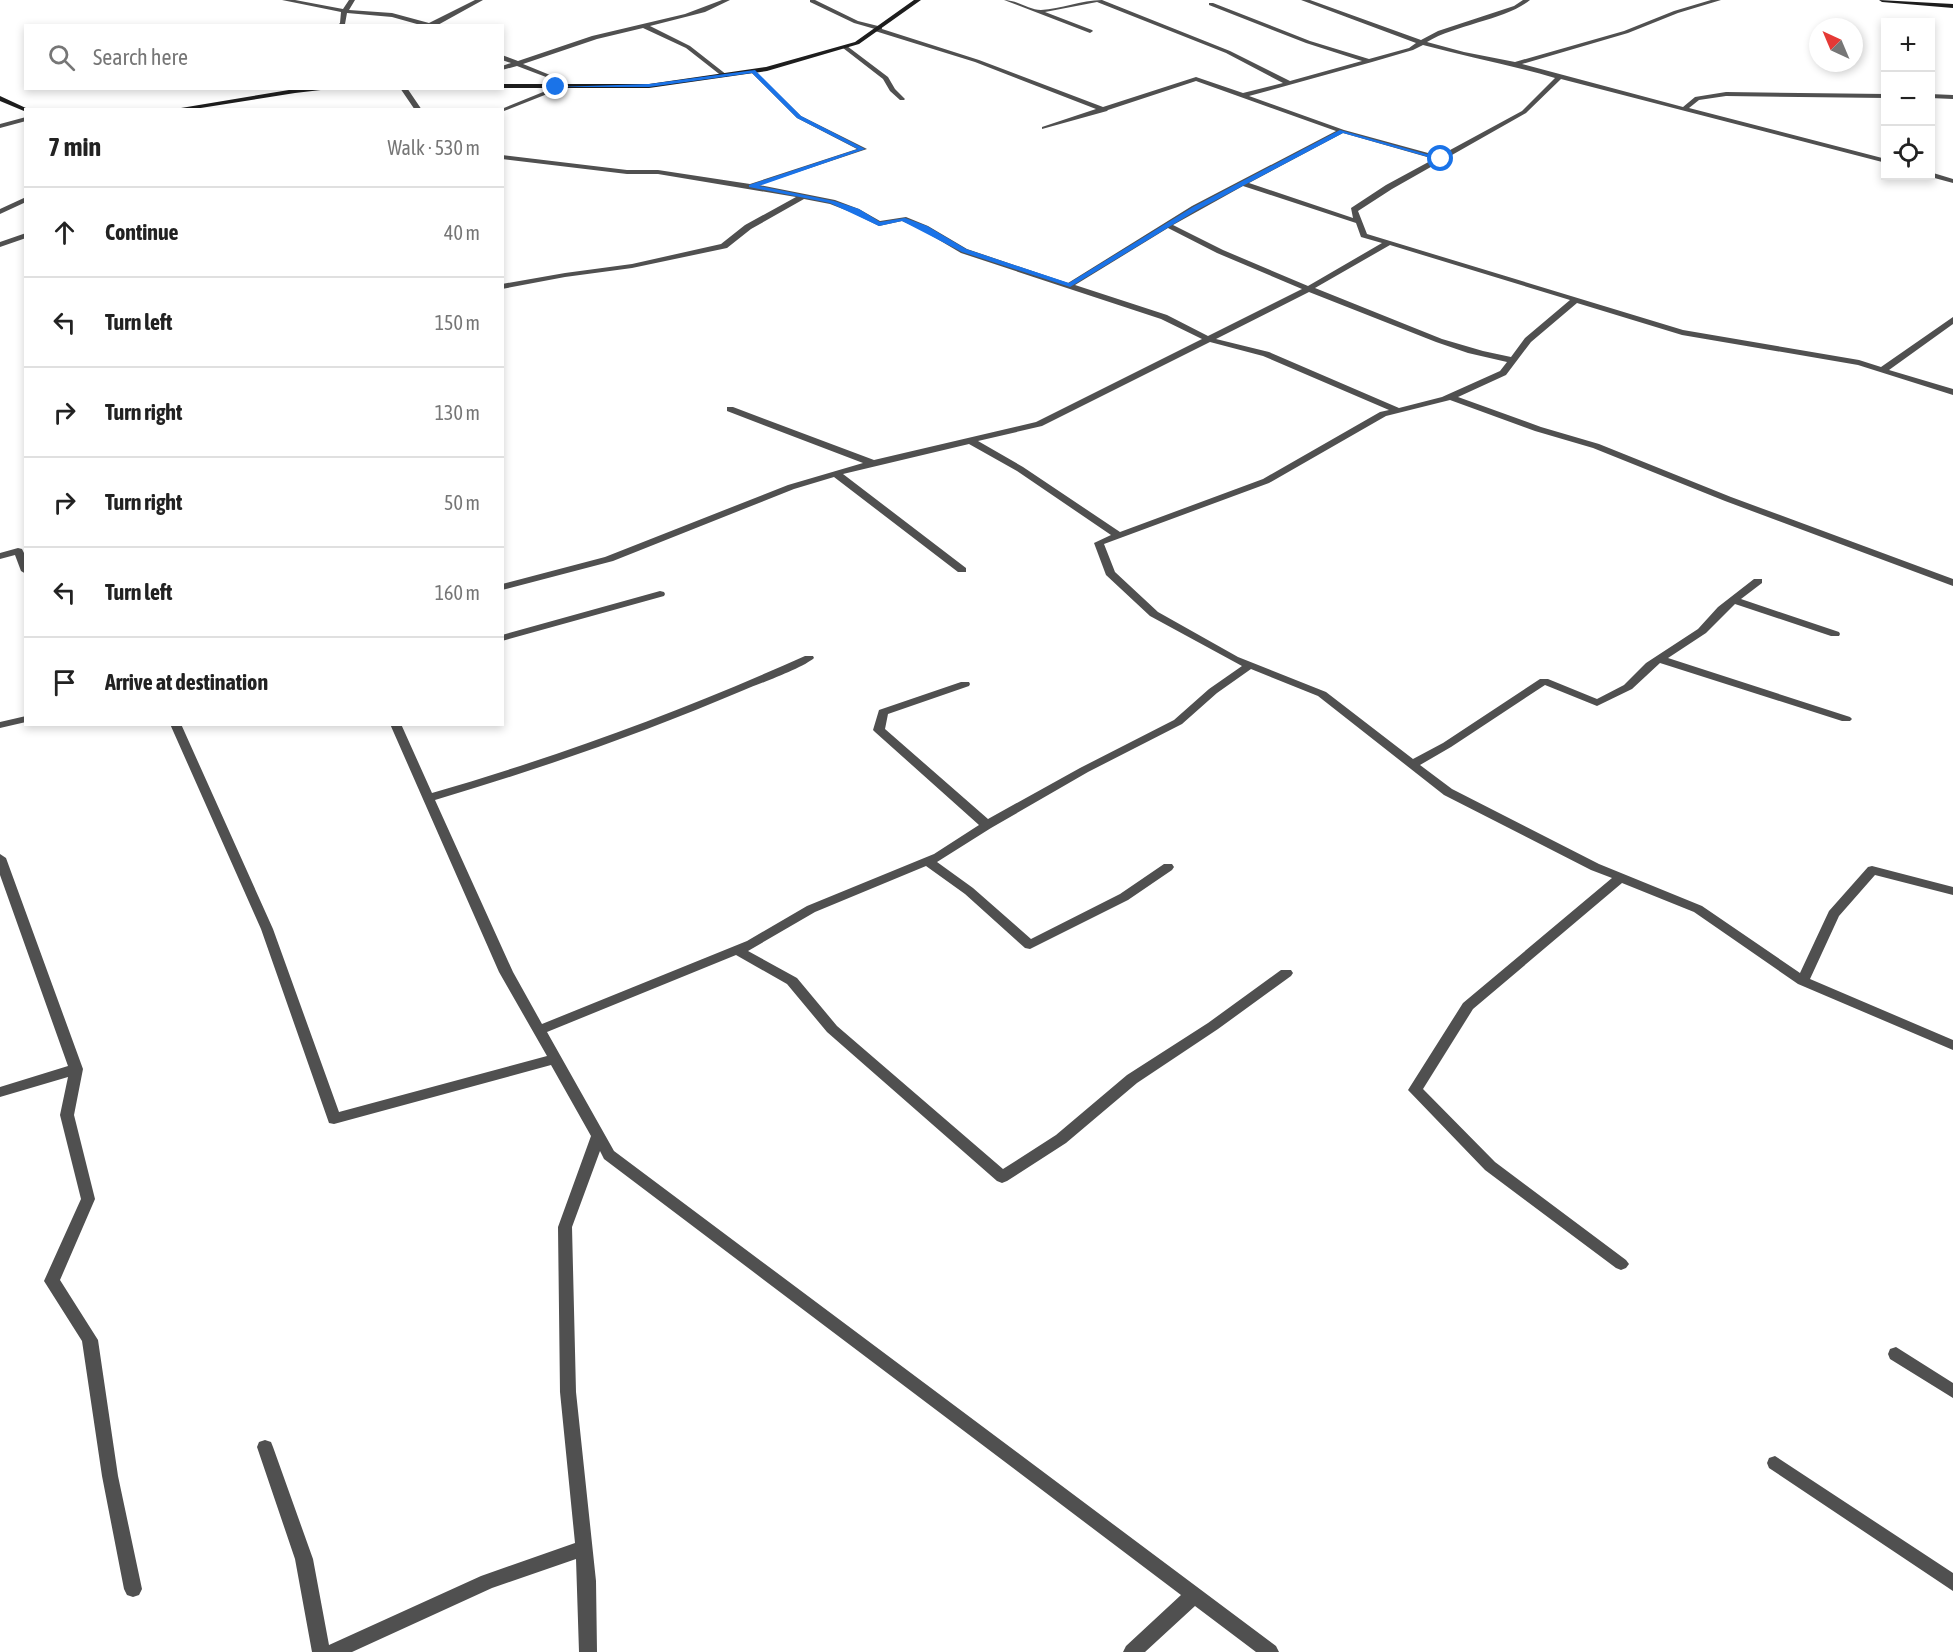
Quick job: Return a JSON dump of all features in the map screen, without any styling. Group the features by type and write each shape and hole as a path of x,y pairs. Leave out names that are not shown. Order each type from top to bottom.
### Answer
{"street":[{"path":"285,0 344,11 392,15 428,24"},
{"path":"341,24 344,11 352,0"},
{"path":"434,24 480,0"},
{"path":"504,68 727,0"},
{"path":"504,86 649,86 753,71 857,43 918,0"},
{"path":"1007,0 1090,31"},
{"path":"1041,11 1097,0 1228,52 1289,83"},
{"path":"1304,0 1421,42 1515,64 1881,160"},
{"path":"1244,95 1411,48 1440,32 1516,7 1527,0"},
{"path":"1515,64 1626,32 1676,12 1718,0"},
{"path":"1882,0 1953,6"},
{"path":"812,1 856,22 977,60 1105,110"},
{"path":"828,9 844,4"},
{"path":"1211,4 1308,42 1370,61"},
{"path":"643,25 688,47 725,76"},
{"path":"845,47 886,78 892,90 902,99"},
{"path":"504,58 548,76 559,87"},
{"path":"752,186 862,149 799,117 753,71"},
{"path":"1560,77 1524,112 1354,210 1364,235 1682,332 1859,363 1953,392"},
{"path":"1044,128 1196,79 1342,131 1441,159"},
{"path":"504,109 559,87"},
{"path":"184,108 296,90"},
{"path":"404,90 418,108"},
{"path":"1685,108 1697,98 1726,94 1881,96"},
{"path":"1935,96 1953,97"},
{"path":"0,98 24,109"},
{"path":"0,126 24,120"},
{"path":"1070,285 1168,225 1342,131"},
{"path":"504,157 627,172 658,172 752,186 804,196 848,208 879,224 903,219 925,228 964,251 1164,317 1208,339 1266,354 1399,411"},
{"path":"1935,176 1953,181"},
{"path":"1243,183 1359,222"},
{"path":"504,287 632,266 724,246 748,227 804,196"},
{"path":"0,212 24,200"},
{"path":"1168,225 1199,243 1428,337 1513,360"},
{"path":"2,245 24,236"},
{"path":"504,586 609,559 791,487 836,473 1039,424 1116,388 1307,289 1388,243"},
{"path":"2,245 24,245"},
{"path":"1576,299 1528,340 1503,374 1450,397 1383,414 1266,481 1099,543 1110,573 1155,614 1250,665 1322,694 1448,792 1621,877 1698,909 1803,981 1953,1045"},
{"path":"1883,370 1953,320"},
{"path":"1450,397 1538,429 1596,446 1709,492 1953,583"},
{"path":"730,410 874,463"},
{"path":"971,441 1020,469 1119,536"},
{"path":"836,473 962,570"},
{"path":"0,556 18,551 24,566"},
{"path":"1413,764 1447,745 1544,681 1597,703 1628,687 1659,659 1702,631 1758,580"},
{"path":"504,637 660,594"},
{"path":"1734,600 1834,634"},
{"path":"428,798 486,782 692,710 809,658"},
{"path":"1659,659 1846,719"},
{"path":"538,1030 737,950 811,909 927,861 1084,770 1178,722 1213,691 1250,665"},
{"path":"965,684 883,712 879,730 913,762 956,795 987,825"},
{"path":"0,725 24,719"},
{"path":"177,726 267,929 334,1119 555,1059"},
{"path":"396,726 506,972 609,1155 1270,1652"},
{"path":"927,861 969,891 1030,945 1124,897 1168,867"},
{"path":"1,862 76,1069 67,1115 88,1199 51,1281 90,1340 110,1476 133,1589"},
{"path":"1803,981 1833,914 1872,870 1953,891"},
{"path":"1621,877 1468,1006 1415,1090 1490,1166 1621,1264"},
{"path":"737,950 792,981 832,1029 1002,1177 1061,1139 1132,1079 1213,1026 1286,973"},
{"path":"0,1092 76,1069"},
{"path":"588,1652 587,1581 568,1392 565,1227 598,1136"},
{"path":"1896,1354 1953,1390"},
{"path":"265,1447 304,1559 321,1652"},
{"path":"1774,1463 1953,1583"},
{"path":"332,1652 488,1582 584,1548"},
{"path":"1132,1652 1194,1595"}],"route":[{"path":"556,87 649,86 700,81 753,71 799,117 862,149 752,186 832,202 856,211 879,224 903,219 925,228 964,251 1070,285 1195,208 1342,131 1441,159"}]}
